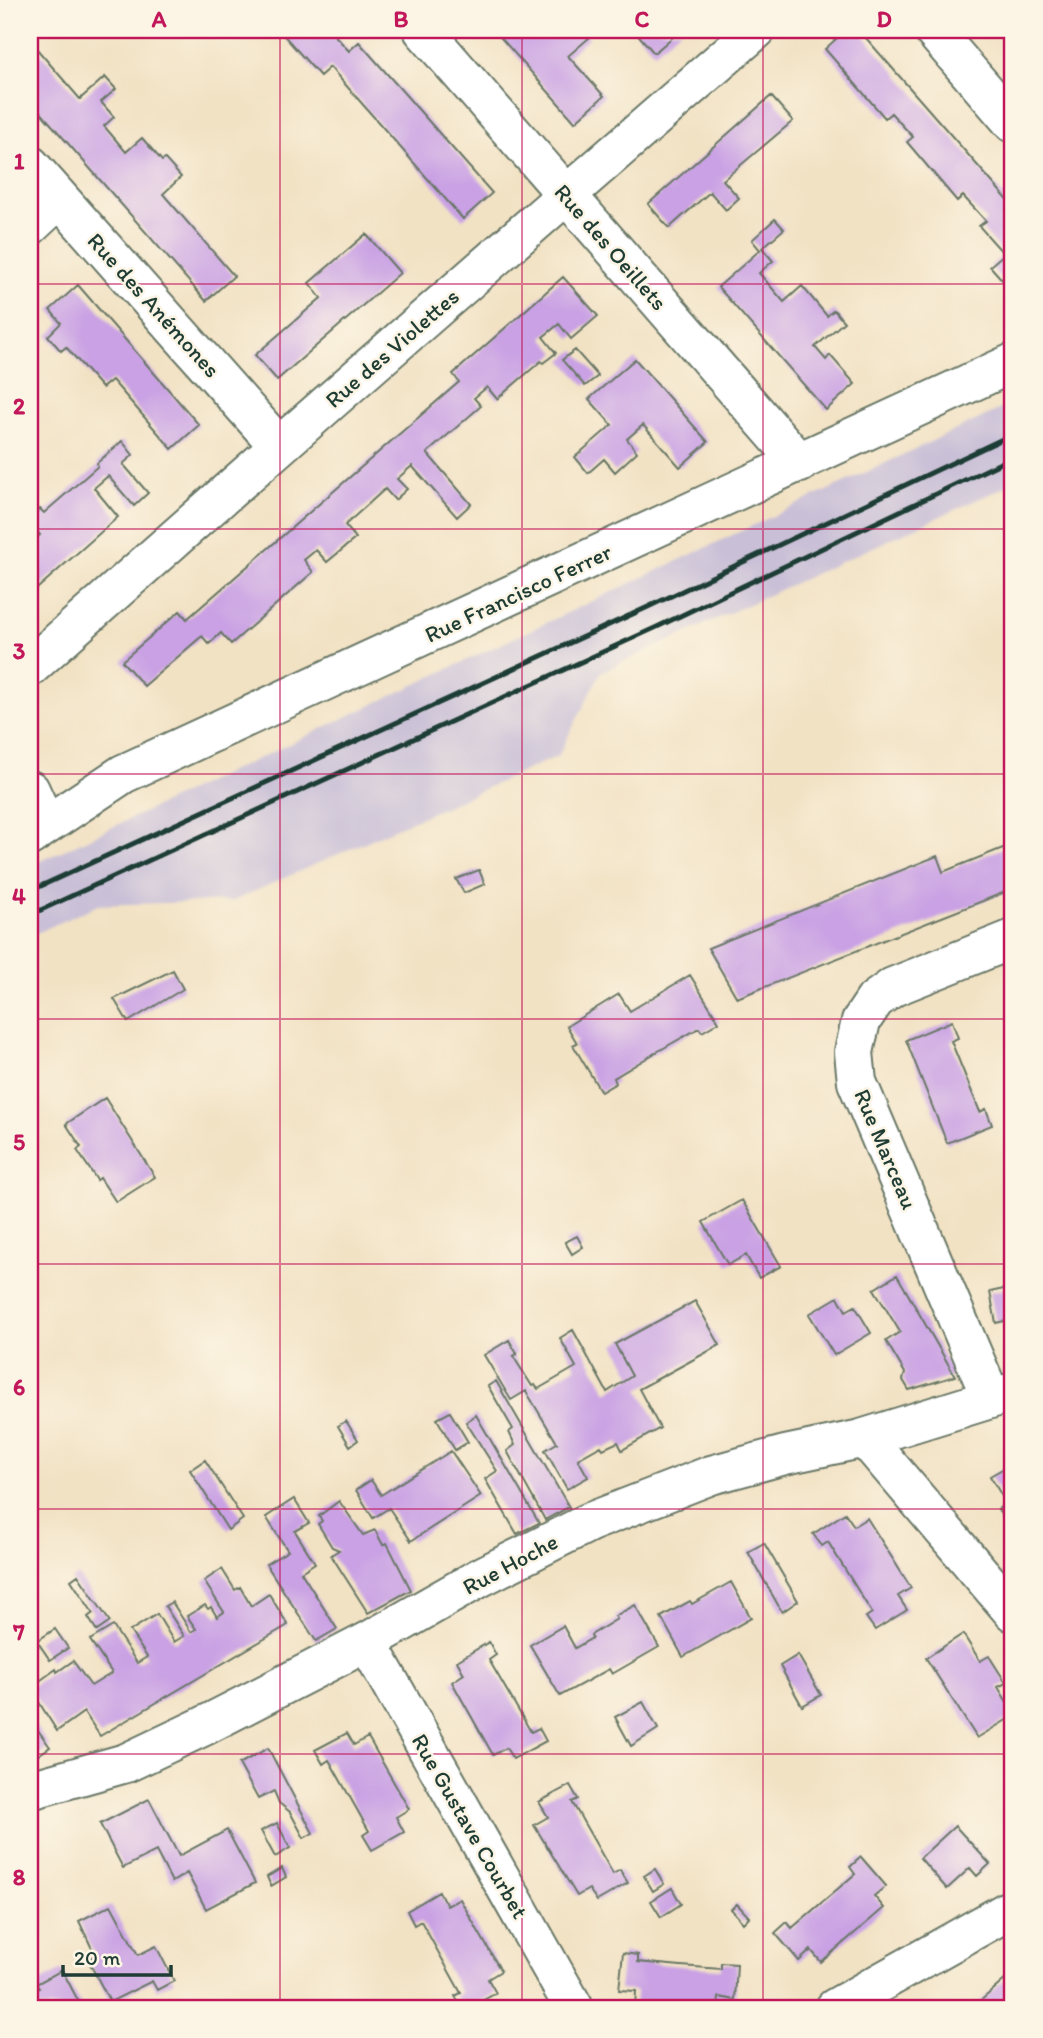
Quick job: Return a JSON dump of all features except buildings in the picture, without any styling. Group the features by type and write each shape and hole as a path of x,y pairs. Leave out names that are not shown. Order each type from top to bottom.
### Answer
{"street":[{"name":"Rue des Oeillets","path":"424,30 800,463"},
{"name":"Rue des Violettes","path":"30,667 278,445 756,30"},
{"path":"933,30 1013,123"},
{"name":"Rue des Anémones","path":"30,165 278,445"},
{"path":"30,226 59,199"},
{"name":"Rue Francisco Ferrer","path":"38,830 123,774 1013,363"},
{"path":"30,790 38,830"},
{"name":"Rue Marceau","path":"1002,1395 857,1082 854,1052 861,1021 875,1000 893,988 1013,939"},
{"name":"Rue Hoche","path":"30,1790 126,1763 204,1726 367,1642 481,1577 590,1522 711,1475 785,1455 861,1439 1002,1395"},
{"path":"861,1439 873,1447 1013,1612"},
{"name":"Rue Gustave Courbet","path":"367,1642 574,2008"},
{"path":"835,2008 1013,1908"}],"shaded area":[{"path":"1013,403 1013,483 601,672 558,756 233,901 98,905 30,936 30,866"}],"railway":[{"path":"30,891 648,607 1013,434"},
{"path":"30,915 657,627 1013,457"}]}
